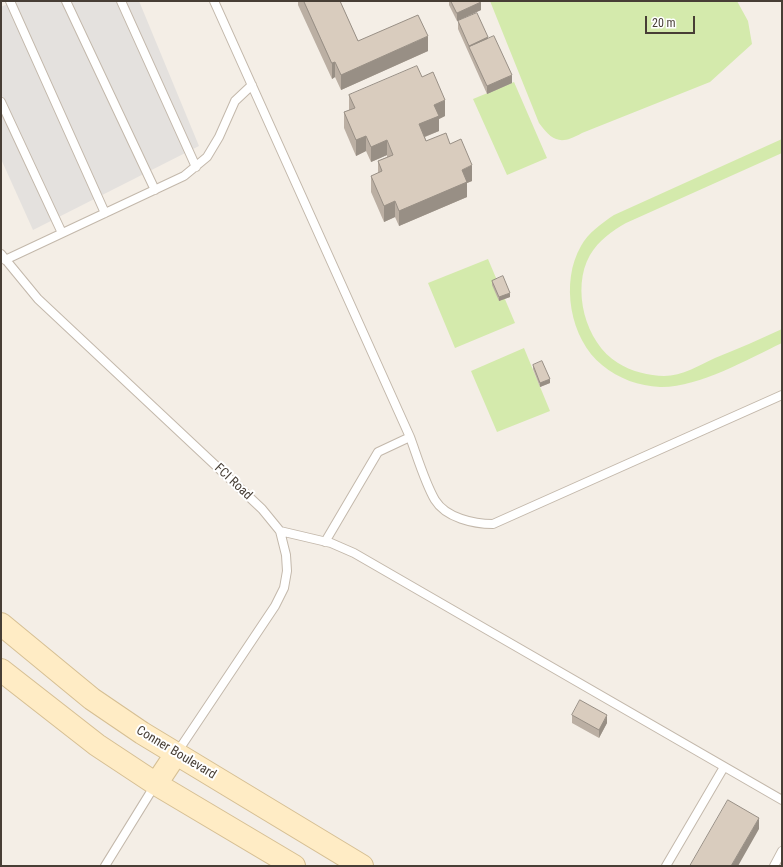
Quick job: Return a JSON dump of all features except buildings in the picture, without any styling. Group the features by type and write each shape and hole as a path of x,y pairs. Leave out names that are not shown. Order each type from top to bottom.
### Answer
{"main road":[{"name":"Conner Boulevard","path":"1,624 92,699 142,733 362,866"},
{"path":"1,670 97,745 156,784 294,866"},
{"path":"156,784 176,754"}],"lane":[{"path":"10,1 105,213"},
{"path":"66,1 155,190"},
{"path":"121,1 196,167"},
{"path":"214,1 410,437 435,501 447,512 462,520 476,524 493,524 782,395"},
{"path":"3,257 62,233 184,176 207,157 219,138 235,101 252,85"},
{"path":"1,102 62,233"},
{"name":"FCI Road","path":"3,257 38,299 262,509 280,532 286,555 287,570 284,588 275,606 176,754"},
{"path":"325,542 378,452 410,437"},
{"path":"280,532 325,542 354,553 782,800"},
{"path":"666,866 724,767"},
{"path":"105,866 156,784"},
{"path":"774,866 782,851"}],"green space":[{"path":"490,1 737,1 748,21 752,44 710,82 575,137 558,140 553,138 539,123"},
{"path":"514,82 547,158 507,175 473,99"},
{"path":"782,139 782,153 626,223 602,240 590,255 584,268 582,298 584,314 590,329 597,342 607,354 618,363 628,368 653,375 671,376 684,372 782,329 782,343 706,378 675,386 660,387 630,381 615,374 602,365 591,354 582,340 576,325 570,293 571,276 575,260 587,237 614,215"},
{"path":"488,259 515,323 455,348 428,283"},
{"path":"524,348 550,411 497,432 471,371"}],"shaded area":[{"path":"14,1 139,1 199,146 33,230 1,159 1,7"}]}
